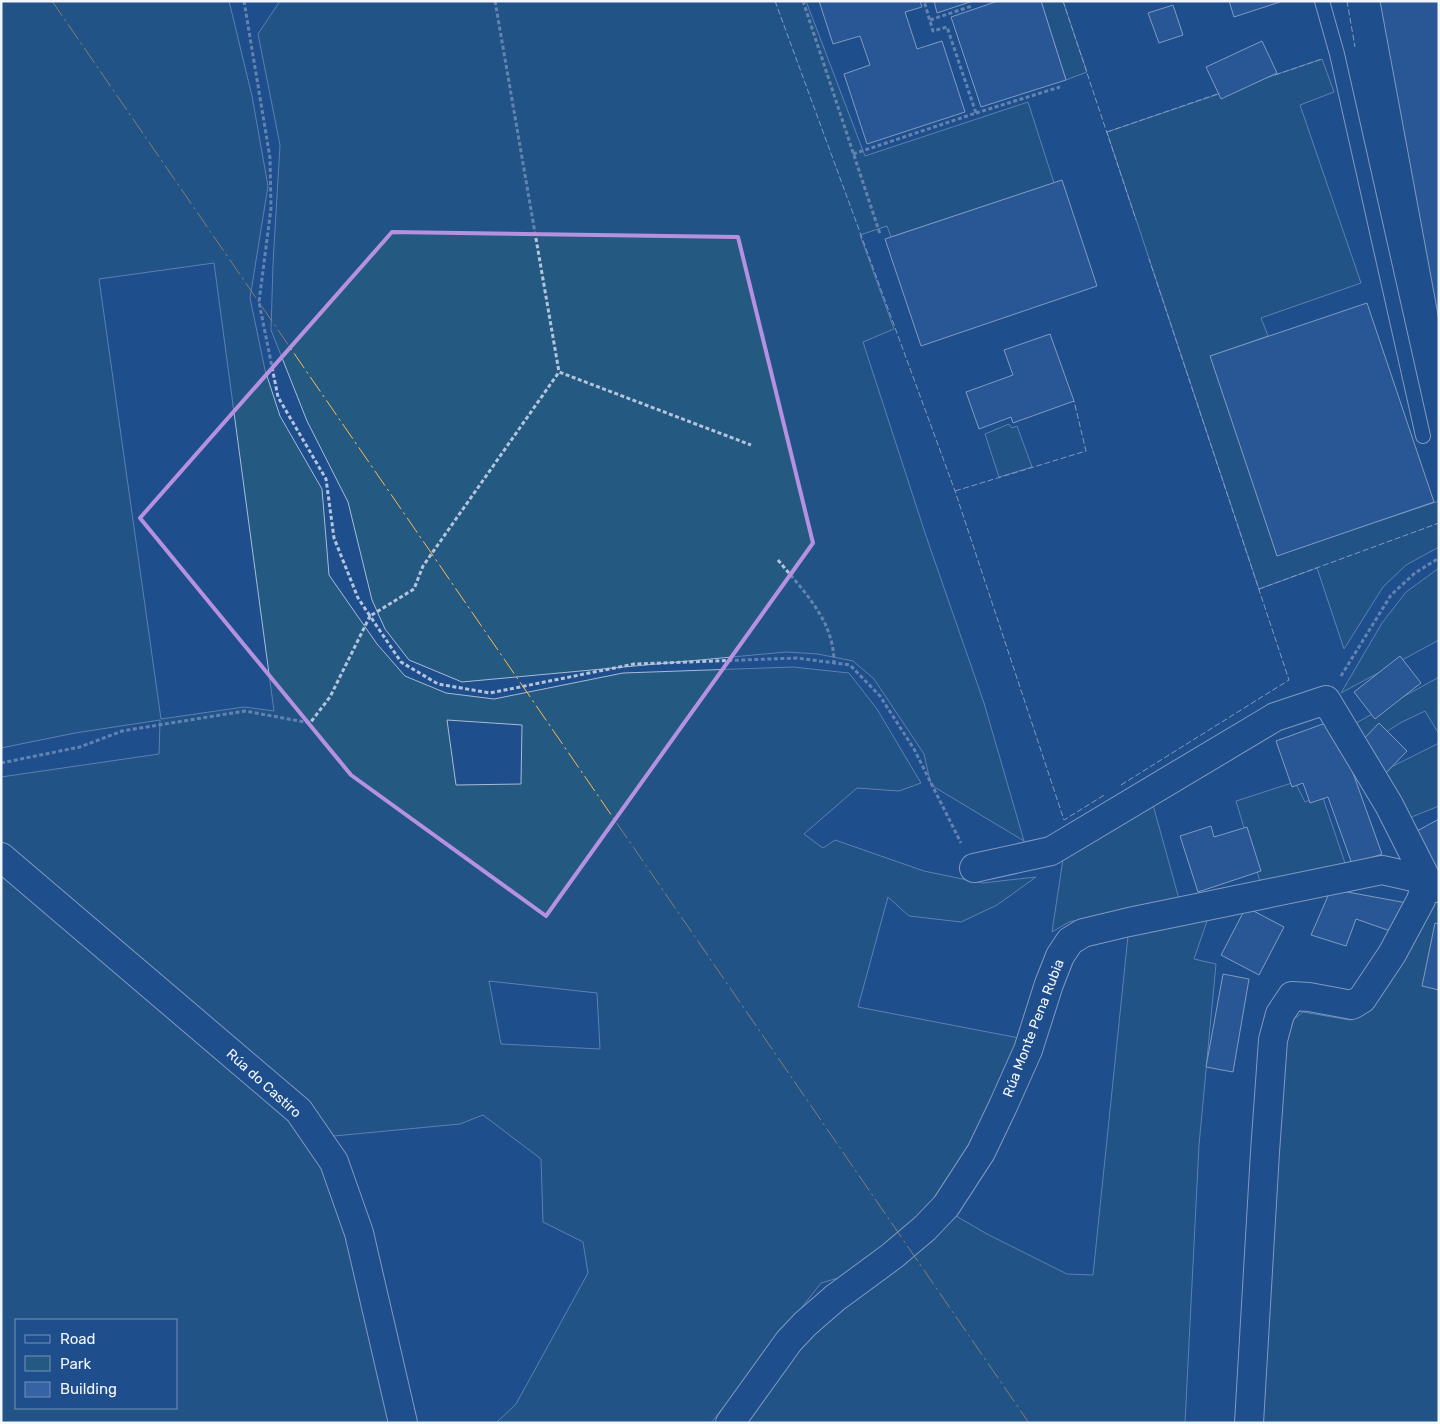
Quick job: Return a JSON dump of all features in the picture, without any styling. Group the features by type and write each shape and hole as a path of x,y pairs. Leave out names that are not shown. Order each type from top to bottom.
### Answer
{"street":[{"path":"974,868 1051,851 1275,717 1326,700 1389,805 1433,886 1421,900 1388,960 1362,999 1352,1006 1309,997 1292,996 1280,1014 1274,1040 1265,1152 1249,1423"},
{"name":"Rúa do Castiro","path":"1,856 299,1111 334,1162 359,1233 403,1423"},
{"name":"Rúa Monte Pena Rubia","path":"730,1423 789,1341 805,1324 835,1298 892,1256 925,1228 946,1206 981,1152 1003,1106 1028,1050 1054,970 1060,956 1070,941 1083,933 1129,922 1382,870 1433,886"}],"lane":[{"path":"1322,1 1337,54 1423,436"}],"path":[{"path":"244,1 270,158 271,208 259,302 278,397 326,479 334,538 358,598 401,662 438,684 490,693 634,664 797,658 850,666 880,696 914,749 974,868"},
{"path":"1,763 80,747 122,731 245,711 310,723 330,697 370,616 414,589 423,566 559,372 495,1"},
{"path":"803,1 880,234"},
{"path":"924,1 933,31 948,27 976,113"},
{"path":"930,20 972,6"},
{"path":"854,154 1060,87"},
{"path":"559,372 751,445"},
{"path":"1326,700 1391,595 1415,573 1439,558"},
{"path":"778,560 819,612 830,633 834,650 834,663"}],"highlighted area":[{"path":"392,232 738,237 813,543 546,916 351,775 140,518"}],"green space":[{"path":"1,1 229,1 252,96 268,186 250,298 265,370 280,416 322,489 329,575 377,644 405,676 446,693 494,699 623,673 793,667 849,673 877,709 921,783 899,791 857,788 804,834 823,848 835,840 924,871 982,883 1036,877 997,905 961,922 909,916 888,897 858,1007 1019,1038 976,1140 935,1204 894,1243 845,1276 821,1283 711,1423 496,1423 516,1404 588,1273 583,1242 543,1222 541,1159 483,1115 460,1124 334,1136 1,849 1,777 159,754 160,720 75,733 1,748","holes":["214,263 274,711 244,707 161,719 99,279","447,720 522,725 521,784 456,785","489,981 597,993 600,1049 501,1044"]},
{"path":"280,1 806,1 865,156 1028,102 1054,183 891,237 887,226 860,235 894,329 863,342 926,536 984,703 1024,841 931,785 924,754 874,679 853,661 818,654 786,652 462,682 409,660 385,629 372,600 348,502 307,421 271,330 280,145 258,34"},
{"path":"1041,1 1063,1 1087,72 1066,80"},
{"path":"1322,59 1334,92 1300,105 1361,283 1261,318 1268,336 1211,356 1277,555 1439,501 1439,547 1406,565 1383,587 1344,649 1317,568 1259,589 1107,132"},
{"path":"1009,424 1012,428 1017,426 1032,467 999,477 985,434"},
{"path":"1439,568 1439,640 1341,693 1382,623 1406,592"},
{"path":"1439,677 1439,734 1425,711 1400,723 1365,746 1356,723"},
{"path":"1439,743 1439,806 1409,818 1379,773"},
{"path":"1295,782 1305,802 1322,795 1346,866 1261,885 1236,801"},
{"path":"1153,805 1179,899 1069,922 1052,932 1063,859"},
{"path":"1,868 284,1113 318,1153 340,1209 395,1423 1,1423"},
{"path":"1439,902 1439,1423 1252,1423 1282,1053 1294,1019 1303,1012 1350,1020 1363,1012 1431,903"},
{"path":"1209,915 1194,959 1216,964 1199,1145 1185,1423 740,1423 804,1342 951,1213 987,1234 1067,1274 1093,1275 1128,936"}],"building":[{"path":"819,1 920,1 922,7 905,12 917,49 942,41 965,112 867,144 844,74 870,65 860,36 833,44"},
{"path":"934,1 973,1 937,13"},
{"path":"998,1 1041,1 1066,80 981,107 951,17"},
{"path":"1229,1 1283,1 1234,17"},
{"path":"1380,1 1439,1 1439,320"},
{"path":"1173,5 1183,35 1159,43 1148,13"},
{"path":"1262,41 1277,73 1221,99 1206,67"},
{"path":"1062,180 1097,286 921,346 885,239"},
{"path":"1367,303 1434,502 1277,556 1210,356"},
{"path":"1050,334 1074,401 1013,423 1011,417 979,429 966,392 1013,375 1004,350"},
{"path":"1400,656 1421,683 1375,719 1354,692"},
{"path":"1334,720 1382,854 1352,864 1328,797 1310,803 1303,783 1292,787 1276,741"},
{"path":"1379,723 1407,751 1386,773 1358,745"},
{"path":"1439,819 1439,870 1438,871 1417,831"},
{"path":"1211,826 1214,837 1247,827 1261,871 1198,892 1180,836"},
{"path":"1331,889 1407,903 1396,933 1356,919 1346,946 1311,935"},
{"path":"1246,907 1284,927 1259,975 1221,955"},
{"path":"1435,923 1439,924 1439,990 1422,986"},
{"path":"1223,974 1249,979 1233,1072 1206,1067"}],"fence":[{"path":"775,1 955,491 1064,820 1106,794"},
{"path":"1063,1 1136,220"},
{"path":"1347,1 1355,47"},
{"path":"1275,75 1322,59"},
{"path":"1107,132 1220,93"},
{"path":"1121,785 1289,680 1149,259"},
{"path":"955,491 1086,451 1074,401"},
{"path":"1259,589 1439,523"}],"power":[{"path":"52,1 1029,1423"}]}
